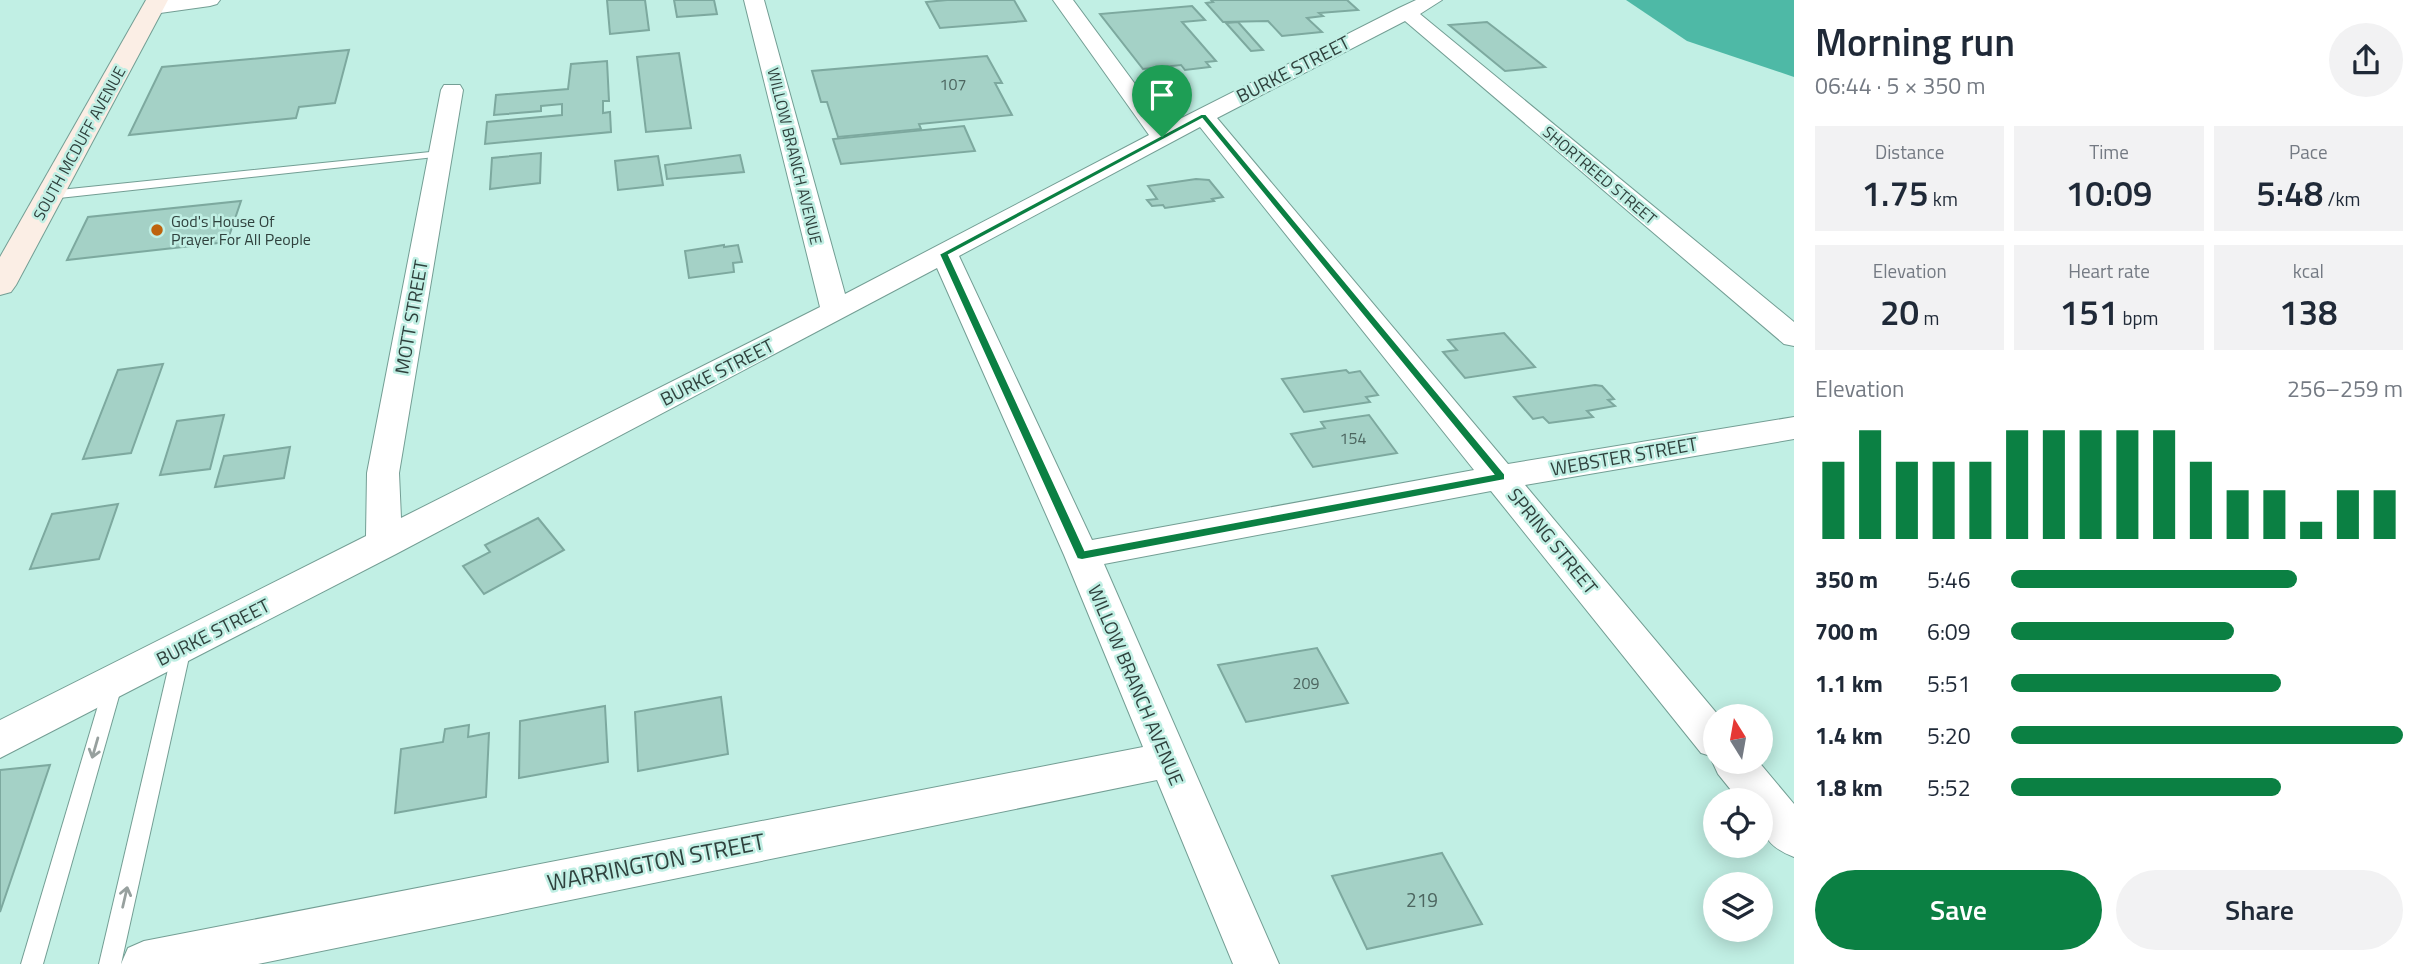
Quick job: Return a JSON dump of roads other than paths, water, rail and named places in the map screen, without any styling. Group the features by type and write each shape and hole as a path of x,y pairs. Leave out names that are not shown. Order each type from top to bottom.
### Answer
{"main road":[{"name":"SOUTH MCDUFF AVENUE","path":"0,285 155,4"}],"street":[{"path":"155,4 210,0"},
{"name":"WILLOW BRANCH AVENUE","path":"754,0 835,311"},
{"path":"1063,0 1162,137"},
{"name":"BURKE STREET","path":"0,740 384,545 944,254 1162,137 1419,6"},
{"name":"SHORTREED STREET","path":"1419,6 1794,337"},
{"name":"MOTT STREET","path":"384,545 383,473 452,90"},
{"name":"SPRING STREET","path":"1203,116 1703,725"},
{"name":"WILLOW BRANCH AVENUE","path":"944,254 1082,555 1256,964"},
{"name":"WEBSTER STREET","path":"1082,555 1501,477 1794,428"},
{"name":"WARRINGTON STREET","path":"144,964 1168,761"},
{"path":"1743,774 1794,837"}],"lane":[{"path":"50,195 440,154"},
{"path":"110,964 182,648"},
{"path":"32,964 114,682"}],"place":[{"name":"God's House Of Prayer For All People","path":"157,230"}]}
